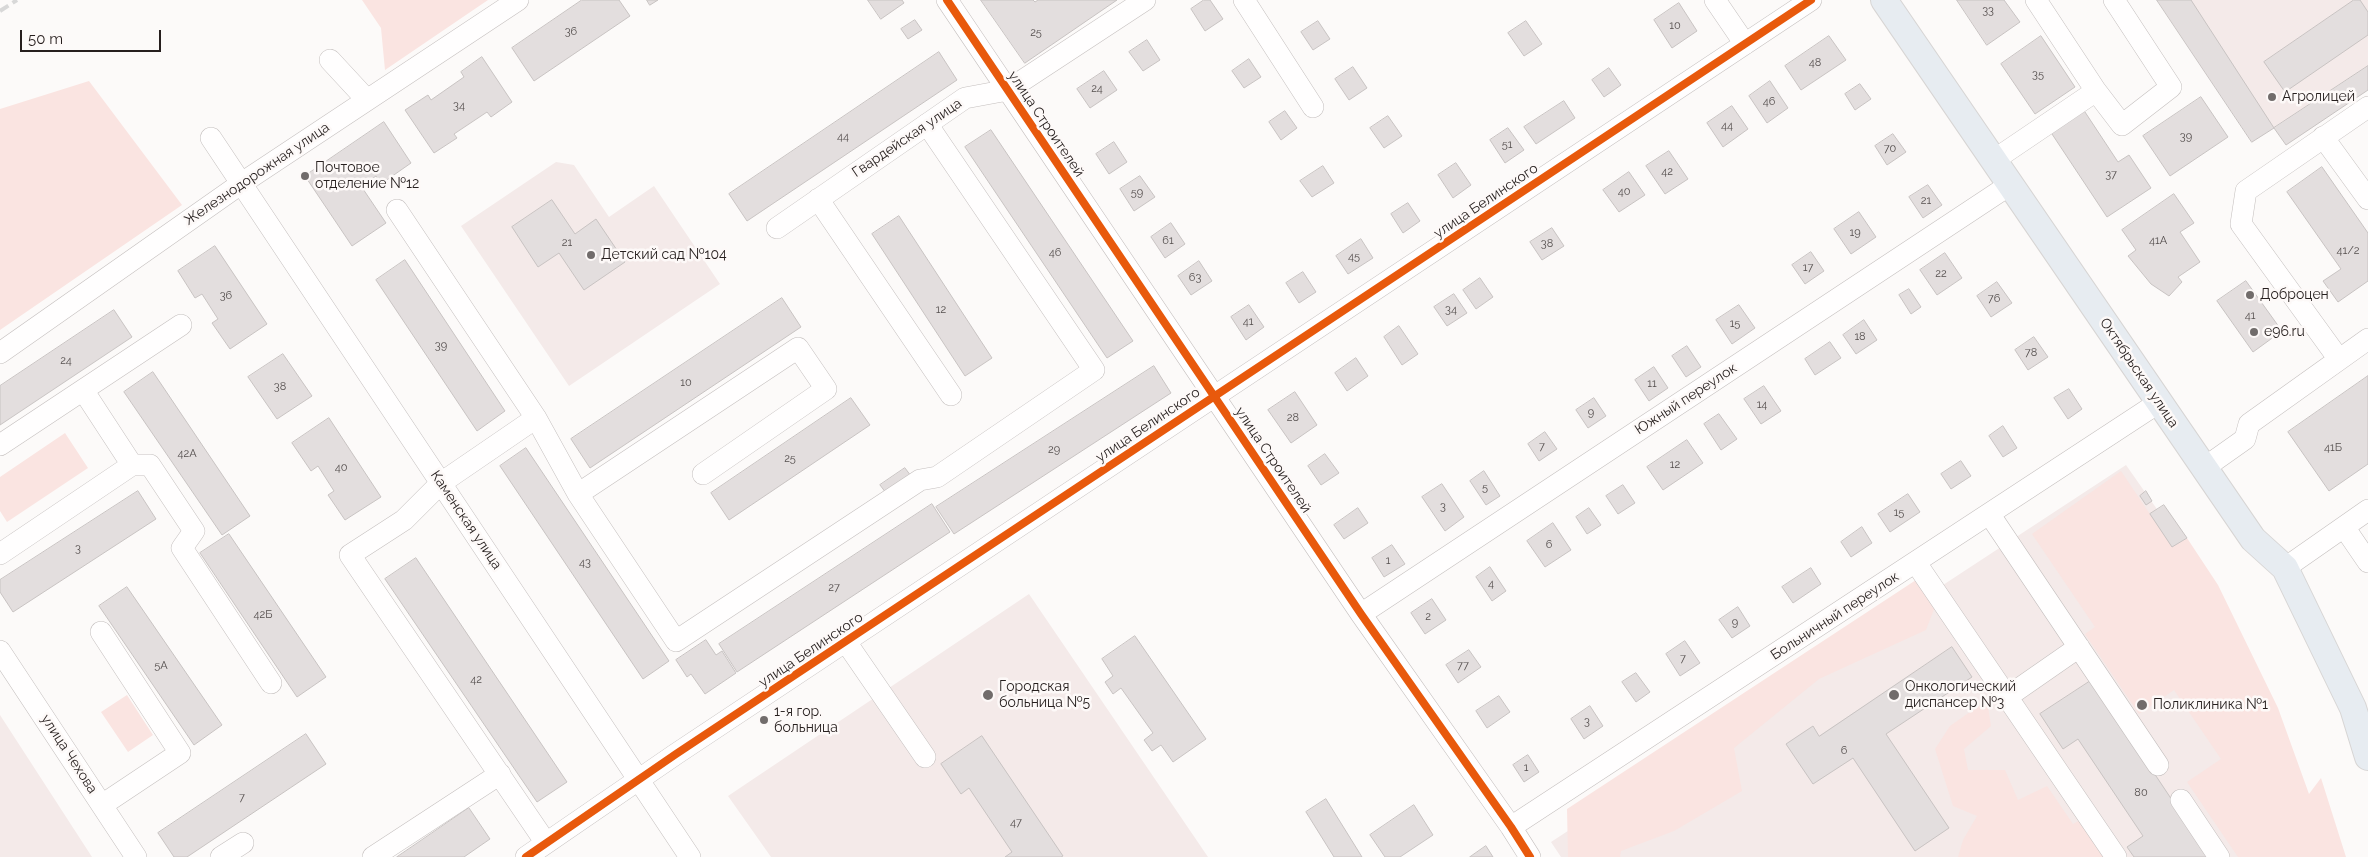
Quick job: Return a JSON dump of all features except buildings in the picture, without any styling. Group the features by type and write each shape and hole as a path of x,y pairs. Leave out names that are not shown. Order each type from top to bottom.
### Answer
{"main road":[{"name":"Октябрьская улица","path":"1884,0 2253,540 2285,568 2353,708 2368,757"}],"street":[{"name":"Железнодорожная улица","path":"0,353 242,183 518,0"},
{"name":"улица Строителей","path":"947,0 1361,614 1511,827 1530,857"},
{"name":"Гвардейская улица","path":"777,228 965,98 1008,90 1145,0"},
{"path":"1244,0 1314,107"},
{"path":"1715,0 1745,44"},
{"name":"улица Белинского","path":"526,857 638,780 1811,0"},
{"path":"2036,0 2096,91 2122,125 2171,87 2114,0"},
{"path":"330,60 367,100"},
{"path":"1994,160 2096,91"},
{"path":"2338,358 2241,224 2246,191 2368,107"},
{"path":"397,210 536,418 578,494 676,642 920,480 937,477 1094,370 927,124"},
{"name":"Каменская улица","path":"210,138 242,183 690,857"},
{"path":"2323,138 2368,199"},
{"name":"Южный переулок","path":"1361,614 2011,184"},
{"path":"818,199 951,395"},
{"path":"0,445 181,326"},
{"path":"2204,468 2245,439 2250,424 2338,358 2368,339"},
{"path":"578,494 798,348 826,389 703,474"},
{"path":"83,390 132,465"},
{"name":"Больничный переулок","path":"1511,827 1990,515 2158,403"},
{"path":"536,418 441,484 404,520 350,555 546,843"},
{"path":"0,554 132,465 150,465 194,531 182,548 271,683"},
{"path":"2285,568 2368,510"},
{"path":"1990,515 2158,765"},
{"path":"2344,527 2368,562"},
{"path":"1916,563 2116,857"},
{"path":"101,632 180,753 102,805"},
{"path":"846,642 925,757"},
{"path":"2007,697 2079,647"},
{"name":"улица Чехова","path":"0,652 136,857"},
{"path":"373,857 500,774"},
{"path":"2181,800 2219,857"},
{"path":"222,857 243,843"}],"shaded area":[{"path":"362,0 488,0 385,70 381,28"},
{"name":"Агролицей","path":"2157,0 2368,0 2368,66 2252,142"},
{"path":"89,81 182,205 0,330 0,109"},
{"name":"Детский сад №104","path":"556,162 574,165 609,217 654,186 720,284 569,386 461,226"},
{"path":"65,433 88,468 7,522 0,511 0,477"},
{"path":"2126,465 2234,619 2321,857 1561,857 1551,842"},
{"path":"2121,471 2172,547 2187,538 2218,585 2278,708 2309,794 2321,778 2346,857 2238,857 2187,782 2221,759 2174,690 2139,714 2085,634 2095,627 2032,534"},
{"path":"1916,580 1936,604 1926,630 1819,679 1734,748 1742,791 1674,831 1621,851 1620,857 1568,857 1567,809"},
{"name":"Городская больница №5","path":"1029,594 1208,857 771,857 728,796"},
{"path":"127,695 153,735 128,752 101,712"},
{"path":"1987,700 1991,726 1964,749 1968,770 2005,770 2018,800 2047,786 2073,824 2082,819 2108,857 1958,857 1963,840 1977,816 1953,806 1935,749 1950,726"},
{"path":"0,715 92,857 0,857"}],"railway":[{"path":"0,11 17,0"}],"cycle path":[{"path":"947,0 1361,614 1511,827 1530,857"},
{"path":"526,857 676,754 1811,0"}],"place":[{"name":"Агролицей","path":"2272,97"},
{"name":"Почтовое отделение №12","path":"305,176"},
{"name":"Детский сад №104","path":"591,255"},
{"name":"Доброцен","path":"2250,295"},
{"name":"e96.ru","path":"2254,332"},
{"name":"Городская больница №5","path":"988,695"},
{"name":"Онкологический диспансер №3","path":"1894,695"},
{"name":"Поликлиника №1","path":"2142,705"},
{"name":"1-я гор. больница","path":"764,720"}]}
